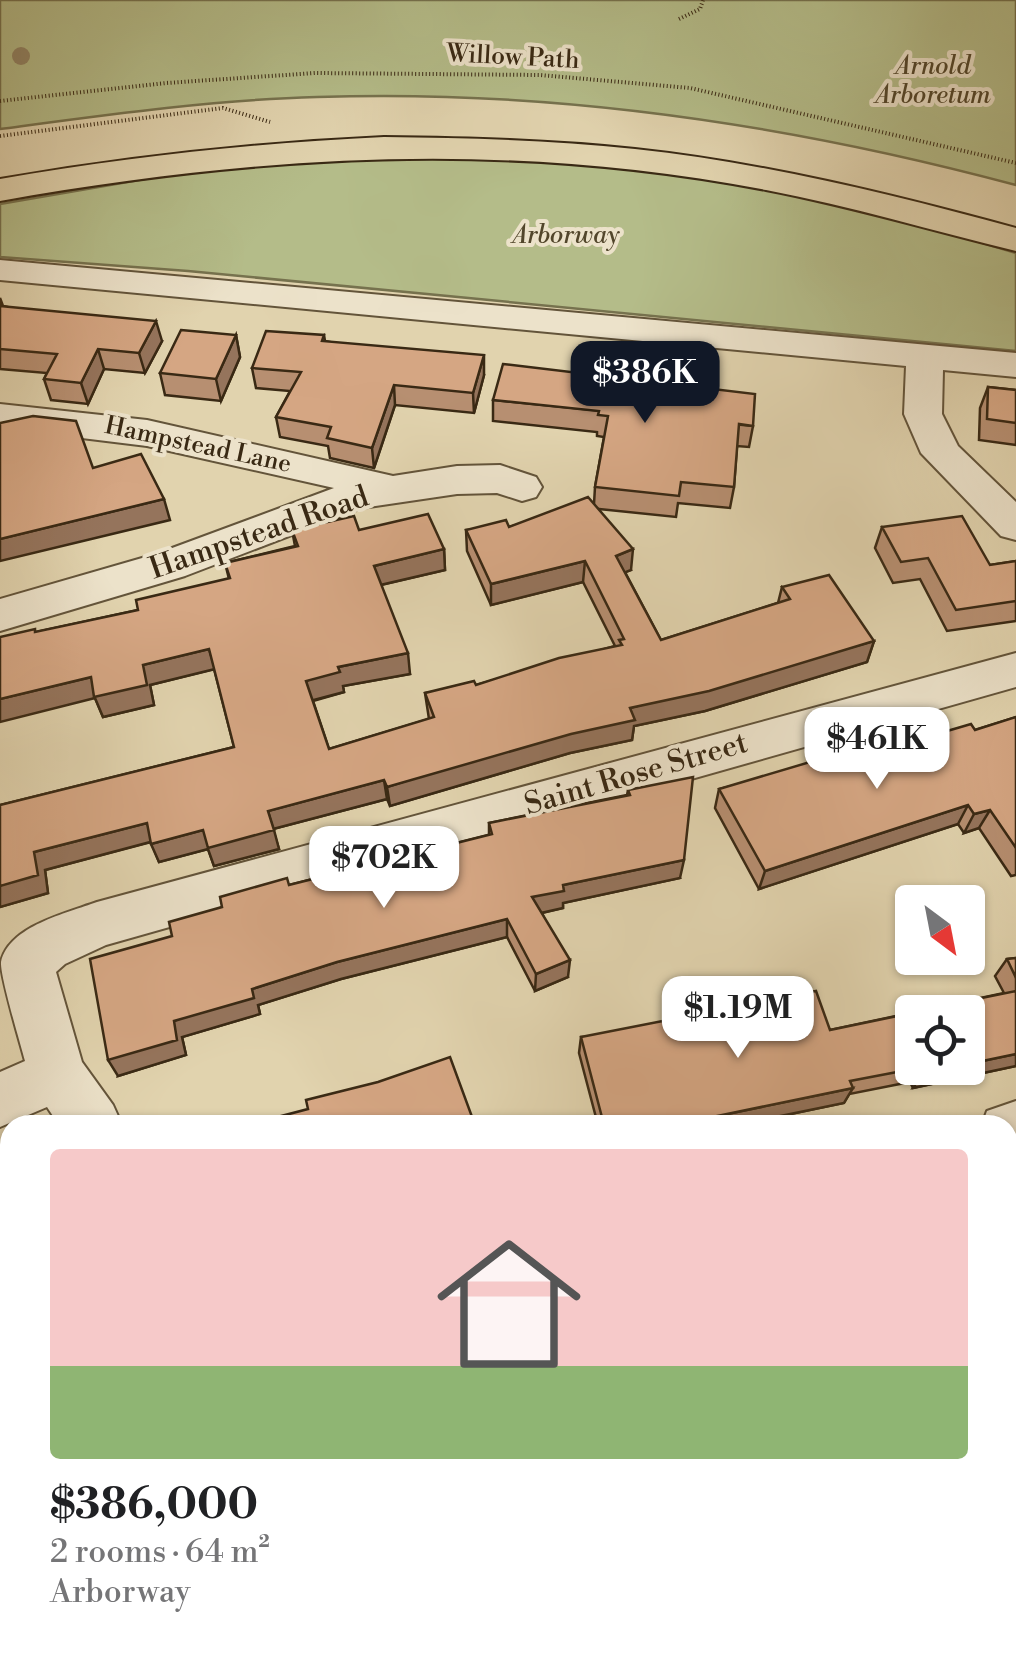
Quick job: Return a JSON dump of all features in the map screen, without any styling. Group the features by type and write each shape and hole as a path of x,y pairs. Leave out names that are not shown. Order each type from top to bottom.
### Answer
{"highway":[{"path":"0,156 122,138 285,127 471,126 670,143 836,170 1016,216"},
{"path":"0,190 115,168 248,152 392,144 494,146 607,156 786,181 886,202 1016,240"}],"street":[{"path":"0,270 1016,365"},
{"path":"925,356 923,414 941,452 1016,526"},
{"name":"Hampstead Lane","path":"0,416 87,422 250,454 393,489"},
{"name":"Hampstead Road","path":"0,615 170,564 356,495 500,478 522,487"},
{"name":"Saint Rose Street","path":"85,1115 57,1074 26,964 46,947 97,924 1016,670"},
{"path":"0,1100 57,1074"}],"path":[{"path":"679,19 700,8 703,0"},
{"name":"Willow Path","path":"0,101 248,74 351,70 639,82 690,88 1016,163"},
{"path":"0,136 223,108 285,127"}],"green space":[{"name":"Arnold Arboretum","path":"0,0 1016,0 1016,185 844,144 757,128 582,105 494,99 406,96 238,101 0,129"},
{"name":"Arborway","path":"427,155 577,164 726,181 848,206 1016,253 1016,351 188,271 0,257 0,204 238,163"}],"building":[{"path":"0,306 156,321 139,353 98,349 81,383 44,379 57,354 0,349"},
{"path":"181,330 236,335 216,379 160,373"},
{"path":"266,331 324,335 322,341 484,355 473,393 394,385 372,448 327,438 331,427 276,417 301,372 252,368"},
{"path":"503,364 755,394 753,426 739,424 734,487 681,482 679,496 595,487 608,416 598,415 599,411 493,400"},
{"path":"988,387 1016,390 1016,423 987,419"},
{"path":"33,416 76,421 93,468 141,454 164,499 0,539 0,423"},
{"path":"588,497 633,549 616,556 661,640 790,599 782,587 829,575 874,641 709,691 630,708 635,720 571,734 387,787 384,780 268,811 274,830 208,848 203,830 151,844 147,823 34,852 38,875 0,886 0,805 234,747 209,649 143,665 147,685 94,697 91,677 0,699 0,637 138,610 136,600 230,578 225,563 298,546 292,530 354,516 359,530 428,514 444,549 374,566 408,653 338,667 340,672 306,681 329,749 434,717 425,693 474,681 476,685 559,658 622,645 619,640 624,639 585,561 491,584 466,530 506,520 509,527"},
{"path":"962,516 990,565 1016,561 1016,601 956,610 928,558 901,562 882,527"},
{"path":"1016,717 1016,848 990,810 974,814 968,805 765,871 719,789 891,738 896,746 971,724 975,730"},
{"path":"693,777 684,860 563,885 564,891 532,897 570,960 536,974 507,919 337,962 252,989 254,998 174,1021 177,1040 108,1060 90,959 172,936 169,922 222,907 220,897 287,878 289,885 492,834 489,823 630,795 628,790"},
{"path":"1016,958 1016,978 1007,959"},
{"path":"816,991 830,1030 895,1017 895,1072 850,1081 853,1088 722,1115 601,1115 581,1037"},
{"path":"1016,991 1016,1054 985,1060 985,997"},
{"path":"450,1057 471,1115 285,1115 308,1109 306,1100 378,1082"}]}
